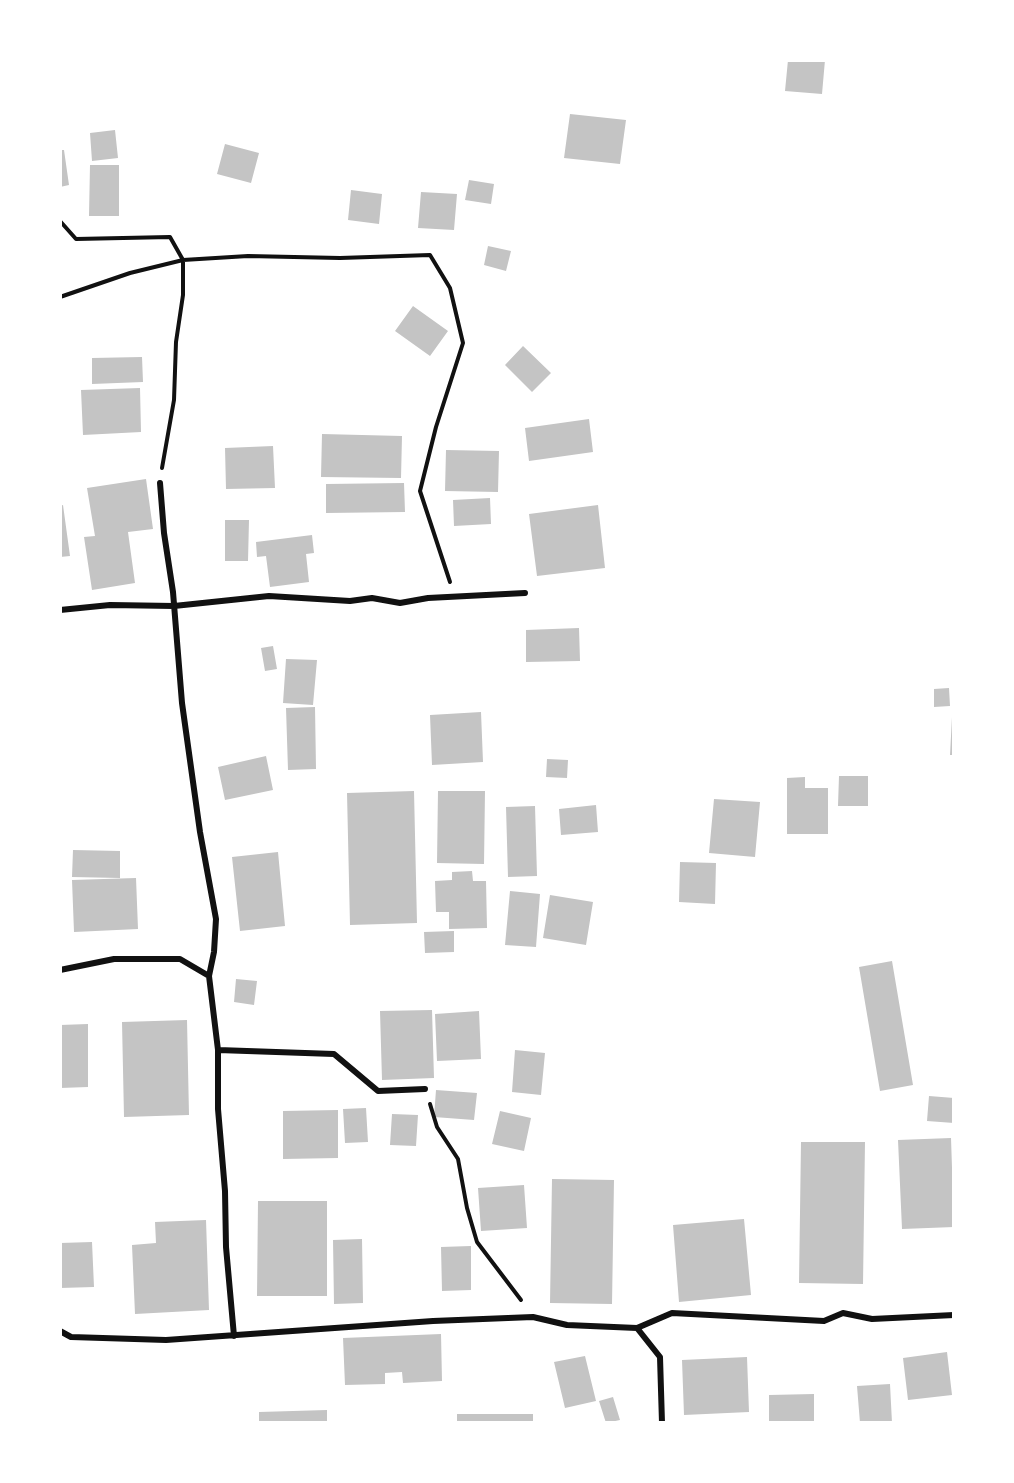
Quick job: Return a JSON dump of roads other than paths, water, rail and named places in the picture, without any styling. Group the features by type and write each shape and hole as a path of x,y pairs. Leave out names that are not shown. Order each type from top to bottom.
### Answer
{"street":[{"path":"160,483 182,703 200,832 216,919 214,952 209,976 218,1050 218,1109 234,1336"},
{"path":"60,610 110,605 174,606 269,596 350,601 372,598 400,603 428,598 525,593"},
{"path":"60,970 114,959 180,959 209,976"},
{"path":"218,1050 334,1054 378,1091 425,1089"},
{"path":"60,1331 70,1337 166,1340 297,1329 533,1317 567,1325 637,1328 672,1313 824,1321 843,1313 872,1319 954,1314"},
{"path":"637,1328 660,1357 662,1423"}]}
